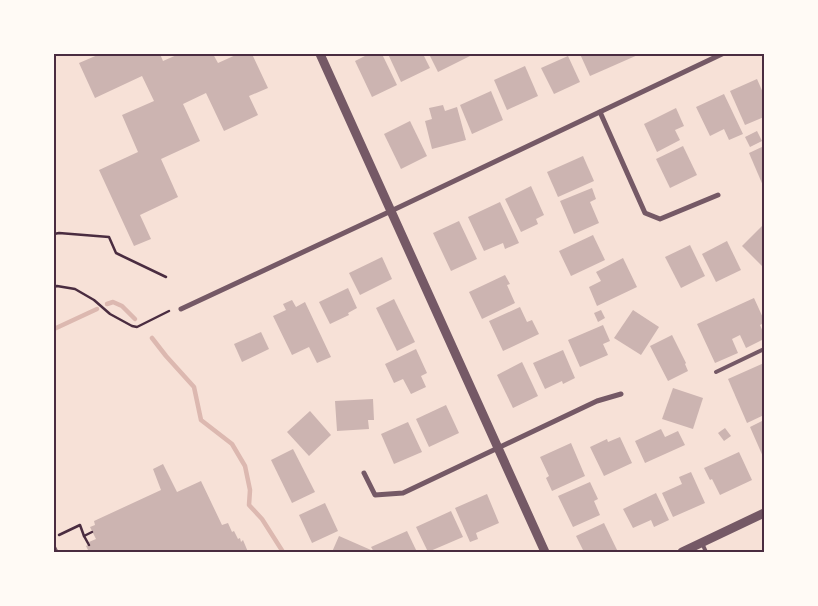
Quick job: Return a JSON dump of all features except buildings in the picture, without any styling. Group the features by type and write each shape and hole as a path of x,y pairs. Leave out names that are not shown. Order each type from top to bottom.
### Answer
{"street":[{"path":"320,54 545,552"},
{"path":"181,309 722,54"},
{"path":"600,112 645,213 660,220 718,196"},
{"path":"364,473 375,495 403,493 597,401 622,394"},
{"path":"682,552 764,513"},
{"path":"54,548 56,552"}],"lane":[{"path":"716,372 764,349"},
{"path":"702,543 706,552"}],"path":[{"path":"54,234 109,237 116,253 166,277"},
{"path":"54,286 75,289 94,300 110,314 132,326 137,327 169,311"},
{"path":"58,535 80,525 89,545"},
{"path":"84,536 92,532"}],"waterway":[{"path":"107,304 113,302 122,306 135,319"},
{"path":"54,329 97,309"},
{"path":"152,338 194,387 201,420 232,444 245,466 250,490 249,505 262,519 283,552"}]}
